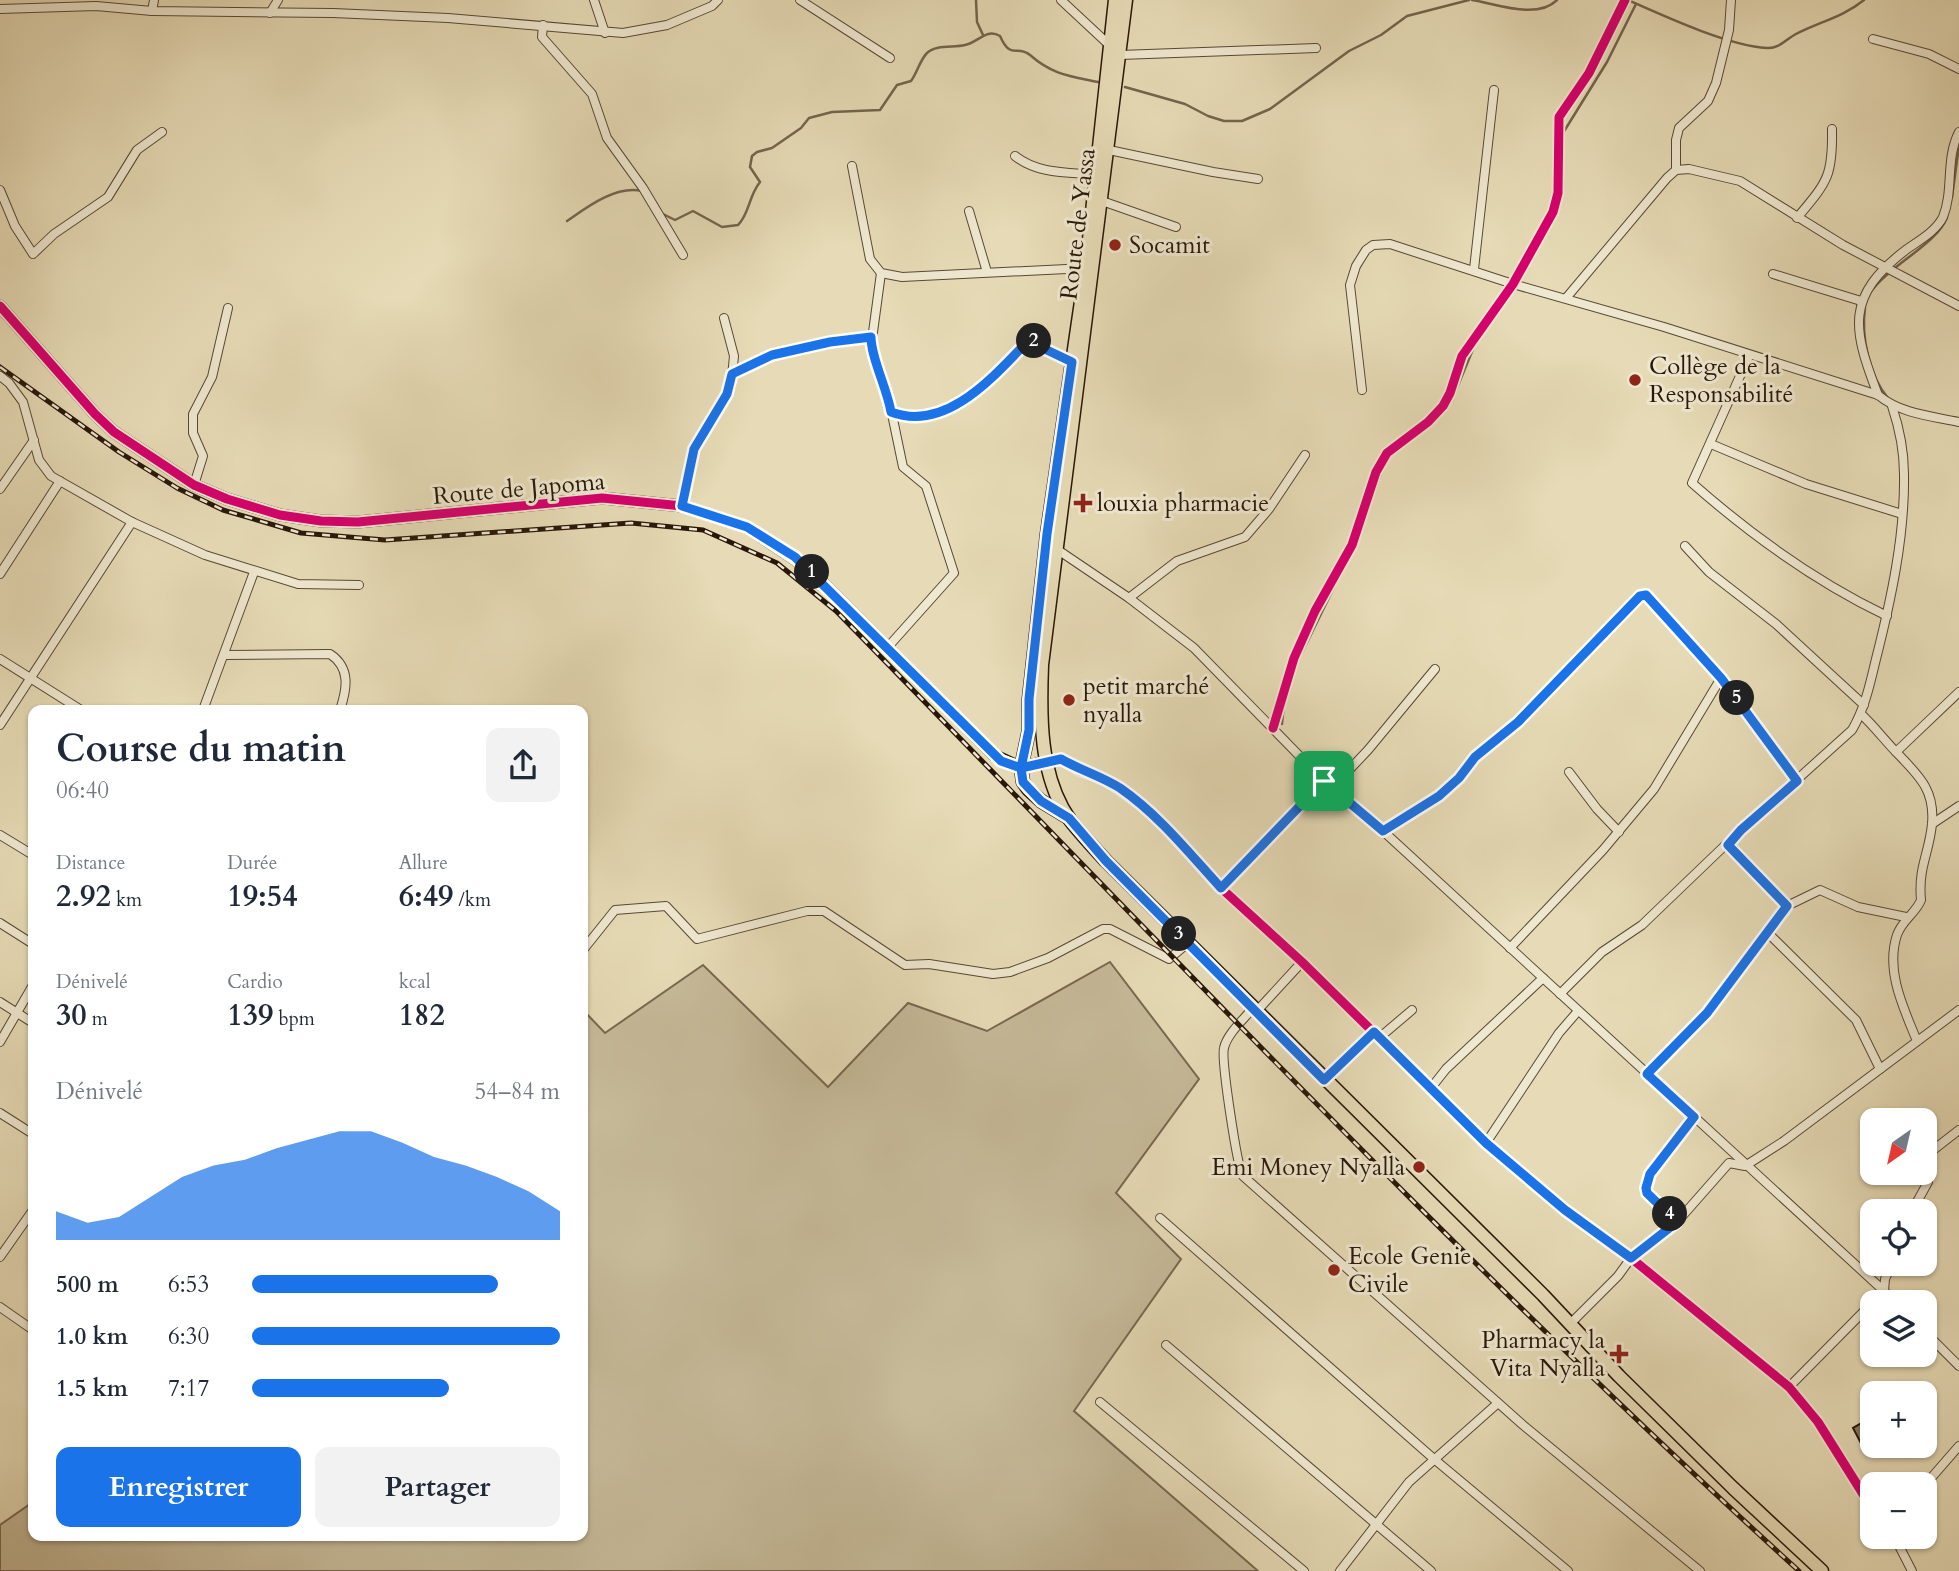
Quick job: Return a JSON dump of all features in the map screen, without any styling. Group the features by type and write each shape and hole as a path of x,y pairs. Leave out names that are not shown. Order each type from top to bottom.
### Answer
{"main road":[{"name":"Route de Yassa","path":"1051,547 1090,268 1115,0"},
{"name":"Route de Yassa","path":"1035,701 1072,362 1102,201 1100,175 1109,150 1126,0"},
{"path":"1035,701 1021,768 1023,782 1041,801 1069,818"},
{"path":"1035,701 1057,794 1069,818 1106,861 1693,1449 1822,1571"}],"street":[{"path":"152,11 154,0"},
{"path":"270,13 278,0"},
{"path":"594,0 605,33"},
{"path":"0,9 96,6 152,11 423,17 543,25 605,33 643,31 667,25 712,6 718,0"},
{"path":"800,0 890,58"},
{"path":"1062,0 1120,55 1316,48"},
{"path":"1273,728 1294,658 1315,611 1352,545 1376,472 1387,453 1428,422 1443,406 1462,356 1513,284 1553,212 1558,193 1559,117 1589,73 1625,0"},
{"path":"1567,297 1676,170 1676,140 1679,128 1708,101 1716,83 1729,30 1731,0"},
{"path":"543,25 542,37 592,94 602,130 643,188 683,255"},
{"path":"1873,39 1928,54 1959,69"},
{"path":"1474,269 1494,90"},
{"path":"1797,218 1826,182 1831,171 1832,129"},
{"path":"0,190 15,226 33,254 54,234 108,197 136,150 162,132"},
{"path":"1878,396 1860,333 1861,300 1885,266 1936,227 1943,216 1950,164 1959,132"},
{"path":"1109,150 1258,179"},
{"path":"1015,156 1041,170 1100,175"},
{"path":"852,166 870,259 881,273 902,277 1090,268"},
{"path":"1676,170 1713,173 1740,181 1797,218 1959,306"},
{"path":"1102,201 1176,227"},
{"path":"970,211 987,272"},
{"path":"1362,390 1350,285 1356,266 1366,250 1373,245 1403,246 1513,284 1567,297 1878,396 1892,406 1959,422"},
{"path":"881,273 871,346 883,377 903,467 926,486 954,573 887,648"},
{"path":"1773,274 1861,300"},
{"name":"Route de Japoma","path":"0,306 114,432 194,485 227,499 280,515 321,522 358,522 465,513 584,498 682,506 747,527 795,557 993,755 1021,768"},
{"path":"194,485 203,456 193,433 193,414 212,377 228,308"},
{"path":"682,506 694,449 727,394 732,374 734,356 723,318"},
{"path":"732,374 772,355 830,342 871,337"},
{"path":"891,412 898,415 926,416 955,405 985,386 1028,341 1072,362"},
{"path":"1749,356 1692,483 1723,510 1811,575 1887,616"},
{"path":"0,376 9,383 23,402 42,466 60,481 132,523 194,551 254,572 307,586 359,585"},
{"path":"1560,994 1602,952 1643,925 1741,830 1852,730 1864,705 1887,616 1902,514 1904,472 1898,424 1892,406"},
{"path":"1898,424 1908,411"},
{"path":"0,489 34,440"},
{"path":"1711,444 1806,484 1902,514"},
{"path":"1129,598 1177,561 1245,537 1269,509 1305,455"},
{"path":"0,574 60,481"},
{"path":"0,725 132,523"},
{"path":"1685,546 1718,580 1776,624 1864,705"},
{"path":"1051,547 1129,598 1194,648 1324,781 1383,831 1883,1290"},
{"path":"206,705 254,572"},
{"path":"1383,831 1439,796 1459,778 1475,757 1518,722 1640,596 1646,595 1721,678 1797,781"},
{"path":"226,655 330,654 338,659 347,684 341,705"},
{"path":"0,659 73,705"},
{"path":"1332,788 1368,750 1435,669"},
{"path":"1510,947 1619,831 1654,789 1721,678"},
{"path":"1896,752 1959,692"},
{"path":"1861,714 1923,779 1930,797 1932,824 1919,875 1921,900 1906,917 1896,936 1894,973 1917,1041"},
{"path":"1021,768 1061,759 1119,788 1150,811 1221,888 1302,962 1486,1143 1565,1210 1631,1258 1789,1387 1818,1422 1860,1489"},
{"path":"1569,772 1597,809 1619,831"},
{"path":"1221,888 1324,781"},
{"path":"1932,824 1959,806"},
{"path":"0,835 28,852"},
{"path":"1728,845 1787,906"},
{"path":"1647,1074 1707,1013 1787,906 1820,890 1858,907 1906,917"},
{"path":"588,940 615,910 666,906 696,939 807,911 824,911 905,965 929,964 993,974 1010,972 1048,958 1103,929 1116,931 1169,958 1188,943"},
{"path":"0,923 28,941"},
{"path":"1768,933 1856,1020 1880,1069"},
{"path":"1302,962 1254,1010 1223,1048 1238,1169 1498,1403 1700,1571"},
{"path":"1431,1088 1446,1069 1543,978"},
{"path":"0,1042 28,994"},
{"path":"0,1002 28,1020"},
{"path":"1324,1080 1377,1035 1412,1010"},
{"path":"1570,1324 1618,1276 1631,1258 1677,1222 1729,1163 1745,1166 1784,1141 1959,1010"},
{"path":"1486,1143 1559,1033 1578,1012"},
{"path":"0,1113 28,1131"},
{"path":"1677,1222 1647,1193 1646,1182 1694,1117"},
{"path":"1919,1199 1928,1182 1928,1154 1959,1130"},
{"path":"0,1257 28,1217"},
{"path":"1160,1218 1434,1459 1568,1571"},
{"path":"0,1307 28,1327"},
{"path":"1789,1387 1860,1315"},
{"path":"1937,1344 1959,1366"},
{"path":"1166,1345 1430,1571"},
{"path":"1100,1402 1304,1571"},
{"path":"1340,1571 1409,1482 1498,1403"},
{"path":"1936,1472 1959,1446"},
{"path":"1901,1549 1912,1571"}],"shaded area":[{"path":"1110,962 1199,1079 1116,1193 1181,1259 1074,1411 1258,1571 0,1571 0,1525 28,1505 28,1541 588,1541 588,1015 605,1033 703,965 828,1087 908,1003 987,1031"}],"building":[{"path":"1860,1424 1860,1441 1853,1428"}],"waterway":[{"path":"976,0 977,22 983,35"},
{"path":"1125,87 1185,104 1224,121 1242,121 1270,109 1349,51 1381,35 1407,16 1469,0"},
{"path":"1472,0 1528,10 1549,6 1557,0"},
{"path":"1628,0 1716,36 1767,48 1779,45 1864,0"},
{"path":"1563,133 1607,62 1636,4"},
{"path":"663,214 675,220 693,211 722,227 738,225 760,182 750,167 752,156 772,148 801,128 809,118 832,112 880,110 897,85 911,81 925,56 935,48 965,45 986,35 995,34 1000,36 1007,48 1025,52 1054,71 1098,82"},
{"path":"1952,197 1959,146"},
{"path":"1559,205 1563,185 1562,153"},
{"path":"567,221 612,194 642,191"},
{"path":"1873,289 1891,271 1925,245 1942,227 1947,217"},
{"path":"1865,308 1864,331 1871,367 1888,398"},
{"path":"1445,409 1452,400 1476,342"},
{"path":"1387,459 1417,435"},
{"path":"1357,541 1384,465"},
{"path":"1295,667 1343,569"},
{"path":"1282,724 1284,703"}],"railway":[{"path":"0,367 119,452 177,488 223,510 301,533 385,540 631,523 703,530 777,563 836,611 1431,1219 1674,1455 1799,1571"}],"cycle path":[{"path":"1273,728 1294,658 1315,611 1352,545 1376,472 1387,453 1428,422 1443,406 1462,356 1513,284 1553,212 1558,193 1559,117 1589,73 1625,0"},
{"path":"0,306 114,432 194,485 227,499 280,515 321,521 358,522 602,498 682,506 747,527 808,568 1001,761 1021,768 1061,759 1080,771 1102,778 1150,811 1221,888 1302,962 1486,1143 1565,1210 1631,1258 1789,1387 1818,1422 1860,1489"}],"place":[{"name":"Socamit","path":"1115,245"},
{"name":"Collège de la Responsabilité","path":"1635,380"},
{"name":"louxia pharmacie","path":"1083,503"},
{"name":"petit marché nyalla","path":"1069,700"},
{"name":"Emi Money Nyalla","path":"1419,1167"},
{"name":"Ecole Genie Civile","path":"1334,1270"},
{"name":"Pharmacy la Vita Nyalla","path":"1619,1354"}],"route":[{"path":"1324,781 1221,888 1150,811 1102,778 1080,771 1056,758 1029,768 1021,768 1001,761 795,557 757,531 682,506 694,449 727,394 732,374 772,355 798,348 871,337 871,346 883,377 891,412 898,415 926,416 955,405 985,386 1028,341 1072,362 1047,534 1029,699 1029,730 1021,768 1023,782 1041,801 1069,818 1106,861 1324,1080 1374,1032 1486,1143 1565,1210 1631,1258 1677,1222 1647,1193 1646,1182 1694,1117 1647,1074 1707,1013 1787,906 1728,845 1741,830 1797,781 1737,697 1646,595 1640,596 1518,722 1491,741 1459,778 1439,796 1383,831 1324,781"}]}
